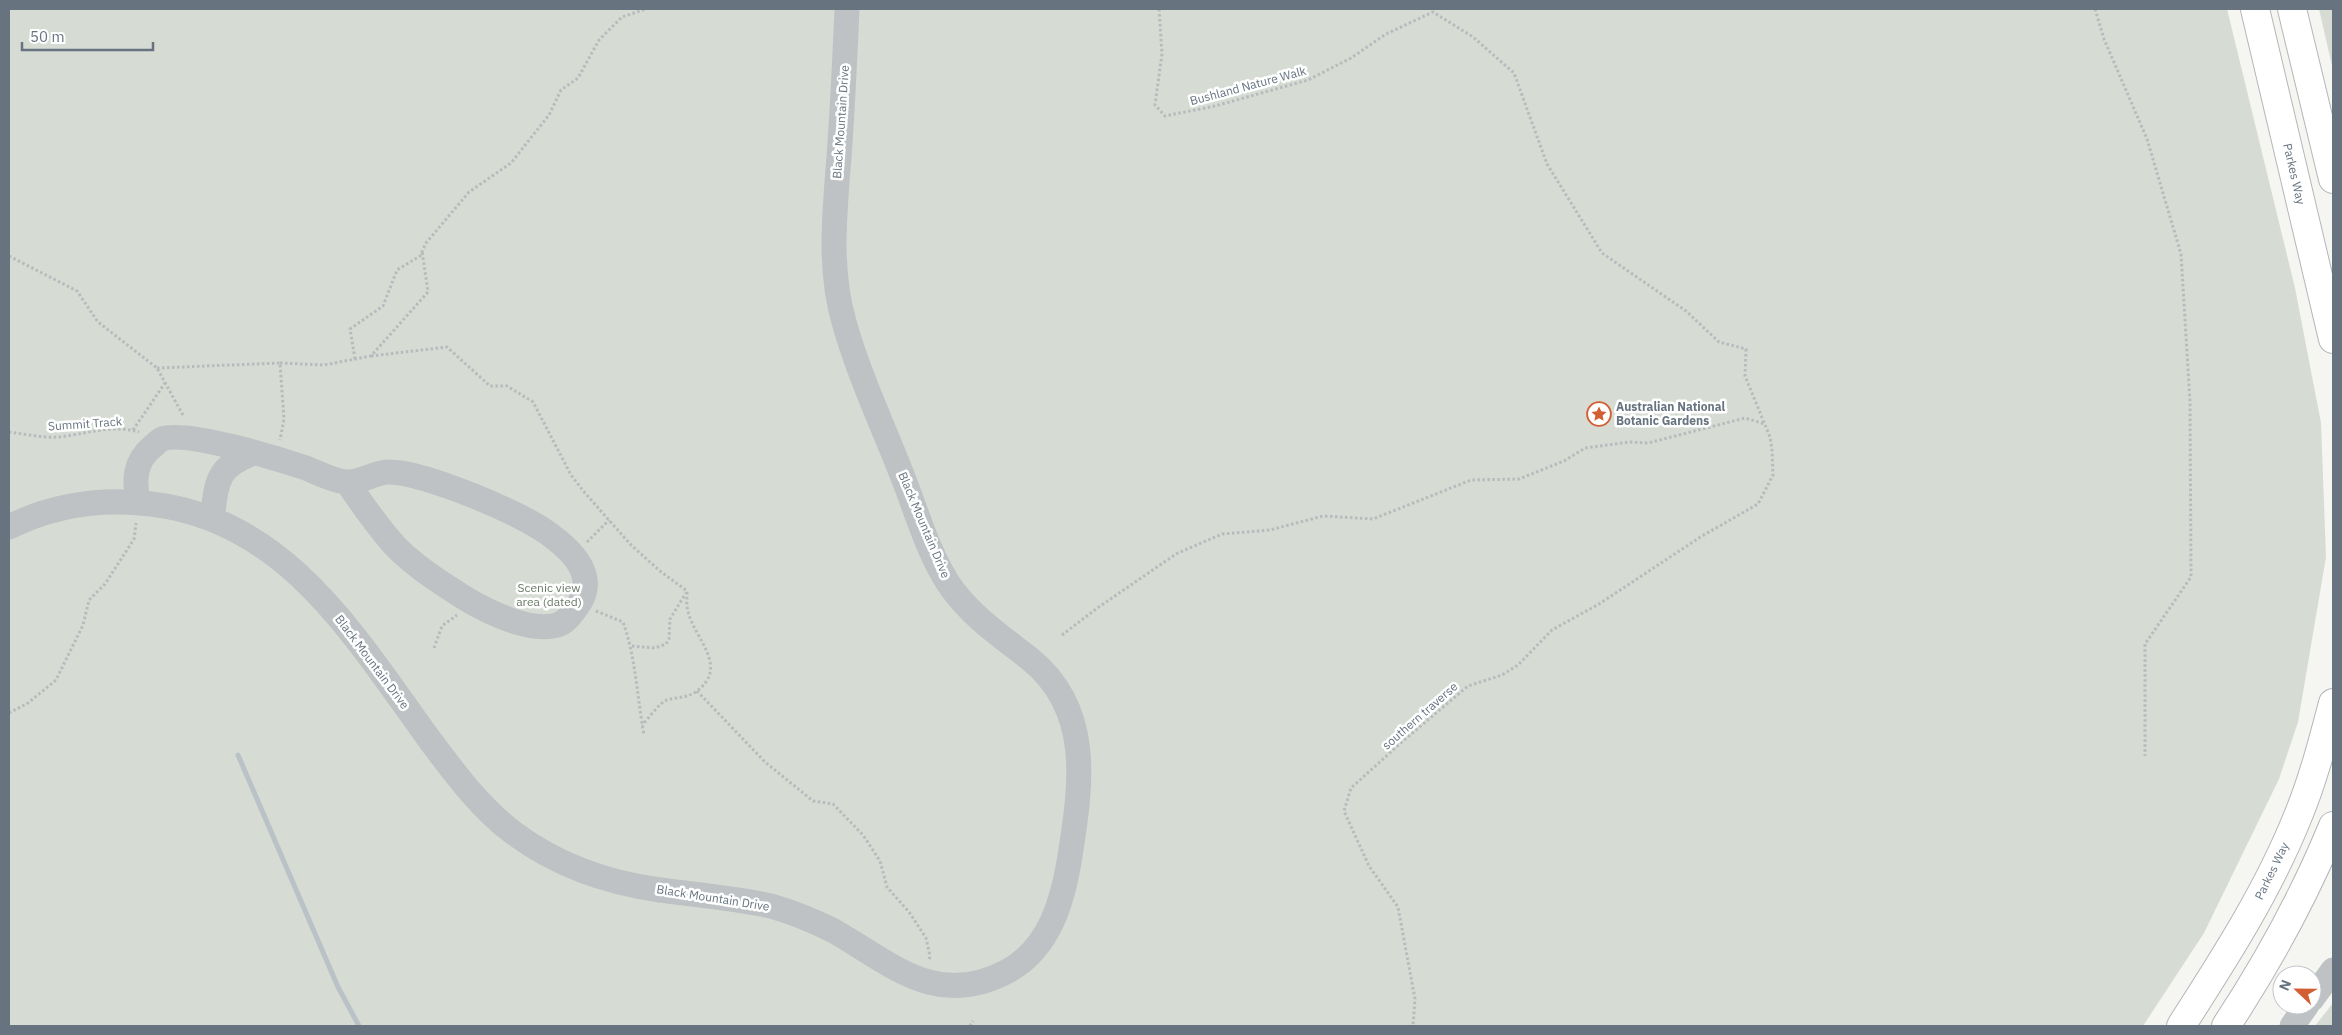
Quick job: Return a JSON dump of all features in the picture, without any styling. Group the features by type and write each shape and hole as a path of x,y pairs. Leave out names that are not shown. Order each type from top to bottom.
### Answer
{"highway":[{"name":"Parkes Way","path":"2254,9 2333,339"},
{"path":"2292,9 2333,179"},
{"name":"Parkes Way","path":"2181,1026 2234,944 2269,880 2298,816 2317,764 2333,703"},
{"path":"2226,1026 2277,945 2314,871 2333,826"}],"street":[{"name":"Black Mountain Drive","path":"9,527 23,520 62,507 104,501 138,502 171,506 212,519 259,542 326,601 356,638 450,768 479,801 512,832 527,842 576,869 605,878 656,890 706,895 771,906 798,915 830,929 893,968 944,986 961,986 988,980 1012,969 1028,957 1053,922 1060,905 1076,818 1078,771 1076,732 1068,705 1057,685 1040,668 973,613 948,582 929,542 844,320 834,268 834,212 840,148 847,9"},
{"path":"138,502 135,486 138,465 146,452 173,438 266,455 347,482 389,472 422,479 474,496 515,514 552,535 575,555 584,570 584,598 569,617 557,625 542,626 501,617 473,603 434,579 397,548 347,482"},
{"path":"212,519 217,485 223,472 234,460 266,455"},
{"path":"2322,985 2333,970"},
{"path":"2292,1026 2300,1015"}],"path":[{"path":"355,359 350,329 383,306 397,270 420,256 426,243 469,192 511,163 549,115 561,90 578,78 599,40 622,17 646,9"},
{"name":"Bushland Nature Walk","path":"1159,9 1162,54 1156,105 1165,116 1215,106 1308,80 1351,58 1386,34 1433,12 1473,37 1514,73 1546,164 1602,254 1686,312 1719,342 1746,349"},
{"path":"2095,9 2104,39 2147,139 2181,254 2190,402 2191,577 2145,644 2146,756"},
{"path":"372,356 428,292 422,250"},
{"path":"9,256 77,291 98,322 156,368 186,420 173,438"},
{"path":"156,368 280,362 324,366 372,356 447,347 490,386 507,386 533,402 571,475 631,545 660,571 687,591"},
{"name":"southern traverse","path":"1413,1026 1415,999 1398,907 1369,866 1344,812 1351,788 1468,686 1502,675 1518,665 1552,630 1599,604 1702,536 1758,504 1773,475 1770,437 1745,376 1746,349"},
{"path":"266,455 284,420 280,362"},
{"path":"133,430 165,383"},
{"path":"1062,635 1096,608 1176,554 1222,534 1270,530 1323,516 1373,519 1471,480 1519,479 1564,461 1585,448 1630,442 1648,443 1745,418 1765,424"},
{"name":"Summit Track","path":"9,432 58,437 95,430 133,430 173,438"},
{"path":"9,713 28,703 56,680 83,626 89,600 105,584 134,539 138,502"},
{"path":"575,555 610,520"},
{"path":"632,646 655,648 666,644 669,639 670,619 687,591"},
{"path":"642,725 666,701 682,698 697,691 708,677 711,665 701,636 688,612 687,591"},
{"path":"584,598 595,610 623,622 632,646 644,735"},
{"path":"434,648 442,626 473,603"},
{"path":"697,691 765,762 813,801 833,804 863,835 880,861 888,887 909,912 926,938 930,956 924,980"},
{"path":"970,1026 973,1020"}],"green space":[{"name":"Scenic view area (dated)","path":"9,9 2227,9 2295,288 2321,423 2326,557 2298,722 2279,779 2204,933 2143,1026 9,1026"},
{"path":"2319,9 2333,9 2333,70"},
{"path":"2333,1003 2333,1026 2315,1026"}],"waterway":[{"path":"238,755 338,987 359,1026"}],"place":[{"name":"Australian National Botanic Gardens","path":"1599,414"}]}
